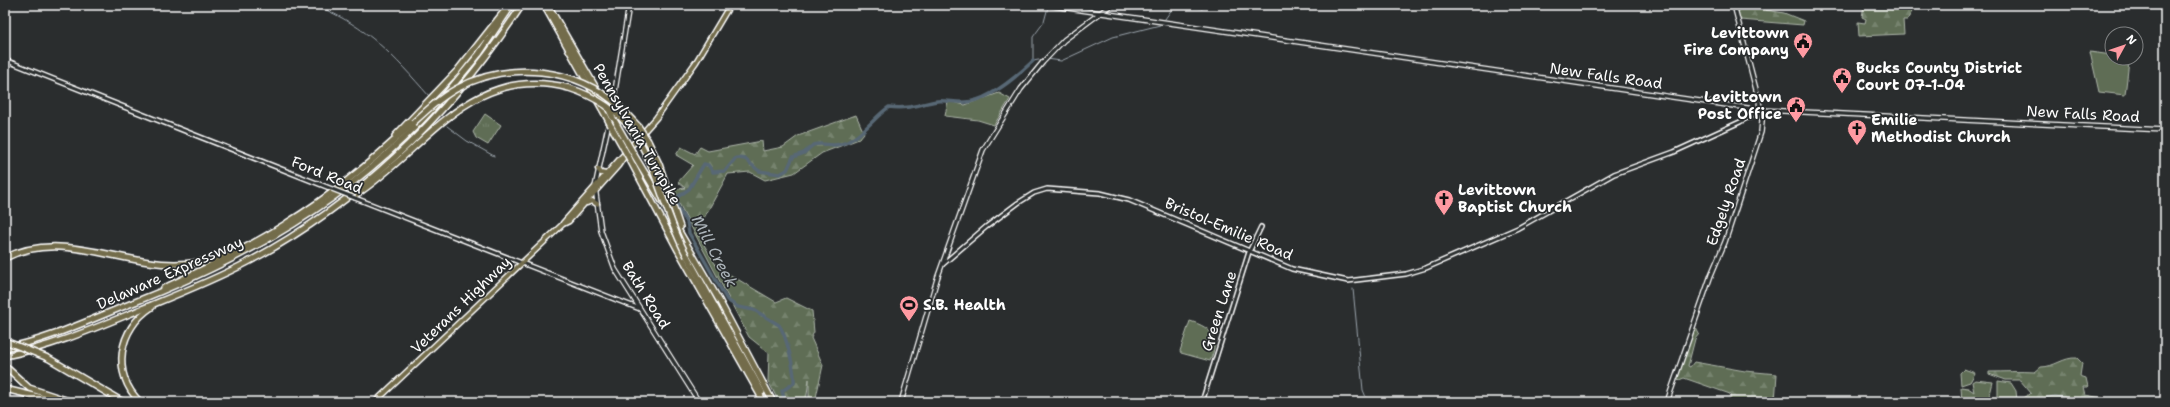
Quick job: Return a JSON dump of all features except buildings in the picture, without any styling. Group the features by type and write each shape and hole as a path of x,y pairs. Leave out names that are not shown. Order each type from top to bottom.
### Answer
{"highway":[{"path":"351,178 448,81 511,5"},
{"name":"Delaware Expressway","path":"5,348 52,336 193,279 248,252 300,221 350,185 397,145 443,97 482,49 511,5"},
{"name":"Delaware Expressway","path":"5,356 46,346 91,330 162,300 247,262 327,213 385,166 434,119 478,67 522,5"},
{"name":"Pennsylvania Turnpike","path":"544,5 678,250 766,402"},
{"name":"Pennsylvania Turnpike","path":"548,5 633,153 687,243 773,402"},
{"path":"125,307 241,250 297,217 351,178 435,103 460,87 482,78 513,72 541,72 572,79 594,88 620,107 638,126 648,141 662,174 687,243"},
{"path":"327,213 381,177 455,112 478,97 499,88 521,84 549,84 569,88 604,105 622,119 636,136 652,165 669,218 687,256 766,402"},
{"path":"5,258 29,249 59,246 150,262 179,264 209,260 241,250"},
{"path":"140,402 131,392 124,376 121,360 123,347 127,333 135,321 162,300"},
{"path":"5,341 48,358 123,402"},
{"path":"5,366 17,379 29,388 72,402"},
{"path":"5,389 59,402"}],"main road":[{"name":"Bath Road","path":"629,5 612,108 595,186 601,232 608,255 640,309 699,402"},
{"name":"Veterans Highway","path":"375,402 522,264 596,192 681,83 730,5"},
{"name":"New Falls Road","path":"1047,5 1748,109 2165,130"},
{"path":"901,402 942,265 983,150 1021,89 1042,62 1089,21 1111,5"},
{"path":"1111,5 1111,11 1116,15"},
{"name":"Edgely Road","path":"1667,402 1755,154 1762,129 1761,110 1734,5"},
{"path":"1087,11 1090,15 1089,21"},
{"path":"1748,109 1751,113 1749,118"},
{"name":"Veterans Highway","path":"563,224 566,218 626,154"},
{"path":"598,169 601,173 606,174"},
{"path":"583,205 592,201 597,204"}],"street":[{"name":"Ford Road","path":"5,60 640,309"},
{"name":"Bristol-Emilie Road","path":"942,265 986,227 1018,203 1034,193 1047,190 1100,192 1128,200 1287,267 1348,281 1413,273 1528,223 1620,171 1674,152 1749,118 1761,110"},
{"name":"Green Lane","path":"1202,402 1249,252 1261,227"}],"green space":[{"path":"1736,5 1773,5 1766,10 1784,13 1804,21 1803,25 1740,20"},
{"path":"1864,5 1912,5 1913,10 1907,20 1903,20 1904,34 1859,36 1858,22 1865,23 1866,19 1862,17"},
{"path":"2090,52 2104,54 2104,66 2128,66 2125,95 2099,92"},
{"path":"999,93 1010,99 994,125 978,120 945,116 948,101 965,105"},
{"path":"485,114 501,125 488,145 476,138 473,132"},
{"path":"856,115 864,133 859,139 822,153 794,173 765,180 750,172 728,174 704,218 700,216 695,224 696,231 717,267 776,302 786,298 812,311 814,332 811,338 823,365 815,402 809,402 809,379 806,402 779,402 768,381 769,353 749,337 672,190 685,188 678,182 693,165 676,155 681,147 695,154 700,147 708,151 762,141 763,151 783,147 798,136"},
{"path":"1190,321 1204,327 1212,335 1214,346 1210,361 1181,353 1180,351"},
{"path":"1696,328 1699,334 1695,339 1688,366 1690,367 1694,362 1745,371 1777,374 1775,402 1731,402 1730,394 1684,378 1679,380 1677,378 1689,341"},
{"path":"2077,358 2082,363 2080,376 2086,378 2088,387 2083,387 2085,395 2108,399 2108,402 2016,402 2031,393 2020,380 2006,380 1989,374 1989,372 2035,372 2041,367 2046,367 2067,359"},
{"path":"1964,369 1975,373 1970,382 1961,385 1960,373"},
{"path":"1975,380 1993,382 1988,402 1976,396 1977,402 1962,402 1961,387 1968,388 1974,392 1972,382"},
{"path":"1998,381 2011,383 2016,391 2017,400 1998,399"}],"waterway":[{"path":"1165,19 1175,5"},
{"path":"1192,5 1202,9 1207,5"},
{"path":"317,6 351,23 379,44 429,96"},
{"name":"Mill Creek","path":"1044,59 1033,61 1033,37 1044,22 1048,7"},
{"path":"1047,59 1061,61 1113,37 1160,25"},
{"name":"Mill Creek","path":"785,402 782,391 794,383 794,377 790,353 782,330 779,325 754,310 738,307 727,300 689,233 687,222 678,208 676,198 689,189 704,164 708,165 713,172 725,171 735,159 738,158 745,159 759,171 780,174 787,170 793,157 804,153 813,145 838,145 848,142 889,107 908,107 937,101 974,101 983,98 1002,87 1033,61"},
{"path":"447,126 467,141 494,156"},
{"path":"1353,289 1363,390 1368,402"},
{"name":"Mill Creek","path":"2027,402 2054,396 2101,402"}],"place":[{"name":"Levittown Fire Company","path":"1803,59"},
{"name":"Bucks County District Court 07-1-04","path":"1842,94"},
{"name":"Levittown Post Office","path":"1796,123"},
{"name":"Emilie Methodist Church","path":"1857,146"},
{"name":"Levittown Baptist Church","path":"1444,216"},
{"name":"S.B. Health","path":"909,322"}]}
